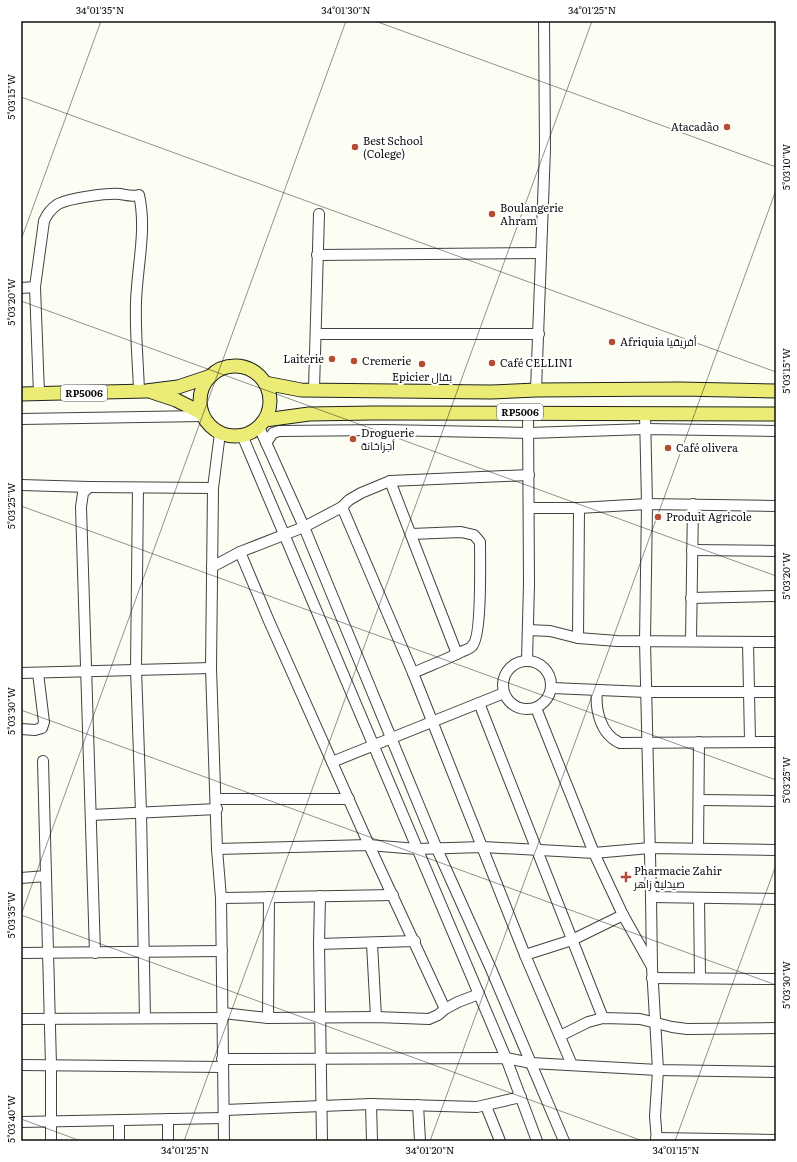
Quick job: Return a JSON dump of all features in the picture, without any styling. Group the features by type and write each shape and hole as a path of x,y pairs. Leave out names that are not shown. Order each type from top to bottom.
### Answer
{"main road":[{"name":"RP5006","path":"21,394 143,391 178,387 211,376 225,368 238,366 254,372 265,383 301,390 491,392 536,390 680,389 776,391"},
{"path":"202,414 200,394 205,383 211,376"},
{"path":"262,423 270,404 269,394 265,383"},
{"name":"RP5006","path":"143,391 167,397 202,414 209,425 220,433"},
{"name":"RP5006","path":"242,436 251,432 262,423 323,414 528,412 776,414"},
{"path":"220,433 232,436 242,436"}],"street":[{"path":"536,390 545,149 544,21"},
{"path":"39,394 35,287 44,221 48,213 58,204 76,198 119,194 139,195 142,208 136,302 143,391"},
{"path":"314,389 317,334 317,255 319,214"},
{"path":"317,255 541,252"},
{"path":"21,288 35,287"},
{"path":"317,334 539,334"},
{"path":"527,661 529,508 528,412"},
{"path":"21,419 202,414"},
{"path":"645,414 647,504 645,641 652,978 658,1070 655,1116 656,1140 776,1140"},
{"path":"262,423 266,443 304,527 437,849 491,969 564,1141"},
{"path":"266,443 273,433 279,431 384,430 528,433 645,429 776,431"},
{"path":"220,433 213,488 211,668 217,804 217,848 221,898 224,1141"},
{"path":"242,436 506,1058 537,1141"},
{"path":"212,567 240,552 304,527 342,507 348,500 390,481 529,475"},
{"path":"390,481 457,654"},
{"path":"21,485 213,488"},
{"path":"88,487 83,493 81,507 95,953"},
{"path":"138,488 136,670 141,812 145,1018"},
{"path":"529,508 579,508 647,504 776,506"},
{"path":"691,641 693,504"},
{"path":"342,507 413,673 525,955 572,1064"},
{"path":"578,638 579,508"},
{"path":"411,534 461,532 474,535 480,542 479,624 477,638 472,647 413,673"},
{"path":"692,550 776,551"},
{"path":"240,552 269,621 369,845 415,941 445,1009"},
{"path":"692,598 776,596"},
{"path":"528,630 550,632 578,638 617,641 776,642"},
{"path":"748,642 750,741"},
{"path":"527,661 535,662 544,668 550,677 552,688 548,698 540,706 525,709 520,708 510,702 504,693 503,682 507,672 514,664 527,661"},
{"path":"21,673 211,668"},
{"path":"21,729 35,730 42,728 44,722 38,672"},
{"path":"552,688 646,692 776,692"},
{"path":"597,690 596,702 598,714 608,735 613,740 620,743 776,742"},
{"path":"332,762 504,693"},
{"path":"479,703 603,1018"},
{"path":"536,708 594,853 623,915 652,967"},
{"path":"698,848 699,742"},
{"path":"43,762 51,1065 51,1141"},
{"path":"91,815 141,812 217,804 349,799"},
{"path":"699,800 776,801"},
{"path":"217,848 369,845 417,849 483,847 594,853 650,848 776,850"},
{"path":"21,878 46,876"},
{"path":"221,898 393,895"},
{"path":"320,896 319,944 322,1141"},
{"path":"268,1018 269,897"},
{"path":"651,897 776,899"},
{"path":"699,898 700,978"},
{"path":"525,955 572,940 623,915"},
{"path":"319,944 372,944 415,941"},
{"path":"372,944 376,1017"},
{"path":"21,954 222,951"},
{"path":"652,978 776,979"},
{"path":"21,1018 145,1018 223,1015 268,1018 429,1018 438,1015 445,1009 478,994"},
{"path":"560,1036 588,1022 603,1018 640,1019 687,1029 776,1028"},
{"path":"21,1065 506,1058 531,1063 572,1064 658,1070 776,1072"},
{"path":"21,1122 168,1119 321,1106 371,1104 477,1107 521,1097"},
{"path":"371,1104 372,1141"},
{"path":"418,1105 420,1141"},
{"path":"486,1106 500,1141"},
{"path":"168,1119 168,1141"},
{"path":"119,1120 119,1141"}],"place":[{"name":"Atacadão","path":"727,127"},
{"name":"Best School (Colege)","path":"355,147"},
{"name":"Boulangerie Ahram","path":"492,214"},
{"name":"Afriquia أفريقيا","path":"612,342"},
{"name":"Laiterie","path":"332,359"},
{"name":"Cremerie","path":"354,361"},
{"name":"Café CELLINI","path":"492,363"},
{"name":"Epicier بقال","path":"422,364"},
{"name":"Droguerie أجزاخانة","path":"353,439"},
{"name":"Café olivera","path":"668,448"},
{"name":"Produit Agricole","path":"658,517"},
{"name":"Pharmacie Zahir صيدلية زاهر","path":"626,877"}]}
